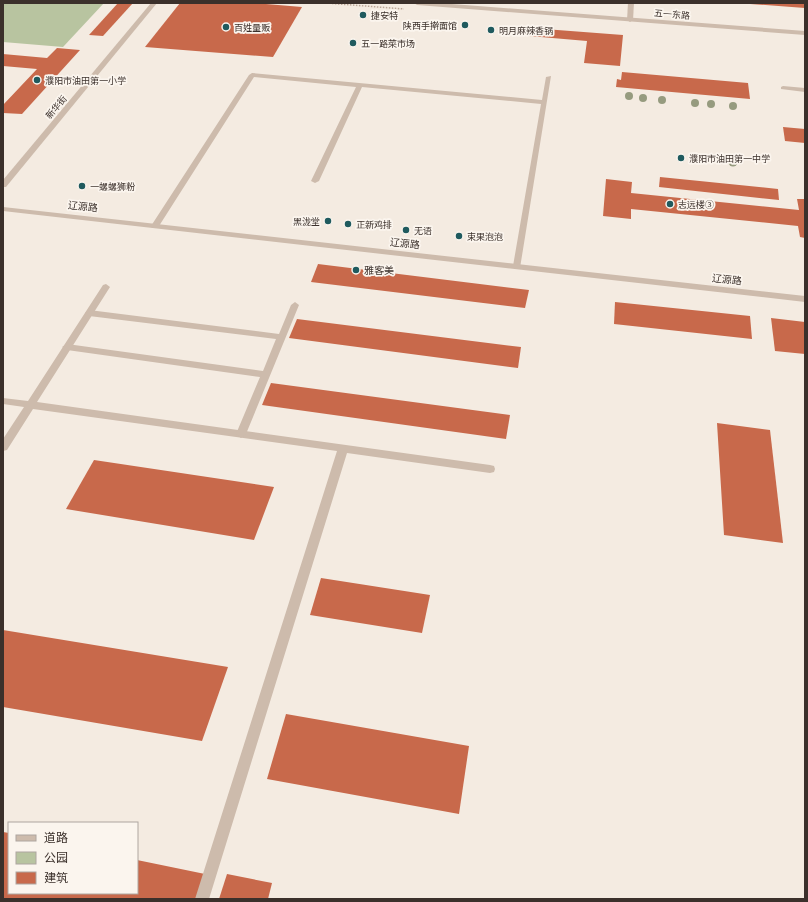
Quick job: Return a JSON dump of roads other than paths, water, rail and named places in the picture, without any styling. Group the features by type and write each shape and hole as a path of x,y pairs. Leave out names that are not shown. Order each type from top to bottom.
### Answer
{"street":[{"name":"新华街","path":"3,185 154,3"},
{"name":"五一东路","path":"417,3 805,28"},
{"name":"五一东路","path":"486,3 805,33"},
{"path":"630,17 631,3"},
{"path":"154,226 252,75 544,102"},
{"path":"517,266 549,77"},
{"path":"315,181 360,85"},
{"path":"783,88 805,90"},
{"name":"辽源路","path":"3,208 805,299"},
{"path":"3,448 106,287"},
{"path":"241,434 295,305"},
{"path":"89,313 281,337"},
{"path":"67,347 266,375"},
{"path":"3,401 490,469"},
{"path":"202,899 343,448"}],"place":[{"name":"捷安特","path":"363,15"},
{"name":"陕西手擀面馆","path":"465,25"},
{"name":"百姓量贩","path":"226,27"},
{"name":"明月麻辣香锅","path":"491,30"},
{"name":"五一路菜市场","path":"353,43"},
{"name":"濮阳市油田第一小学","path":"37,80"},
{"name":"濮阳市油田第一中学","path":"681,158"},
{"name":"一螺螺狮粉","path":"82,186"},
{"name":"志远楼③","path":"670,204"},
{"name":"黑泷堂","path":"328,221"},
{"name":"正新鸡排","path":"348,224"},
{"name":"无语","path":"406,230"},
{"name":"束果泡泡","path":"459,236"},
{"name":"雅客美","path":"356,270"}]}
